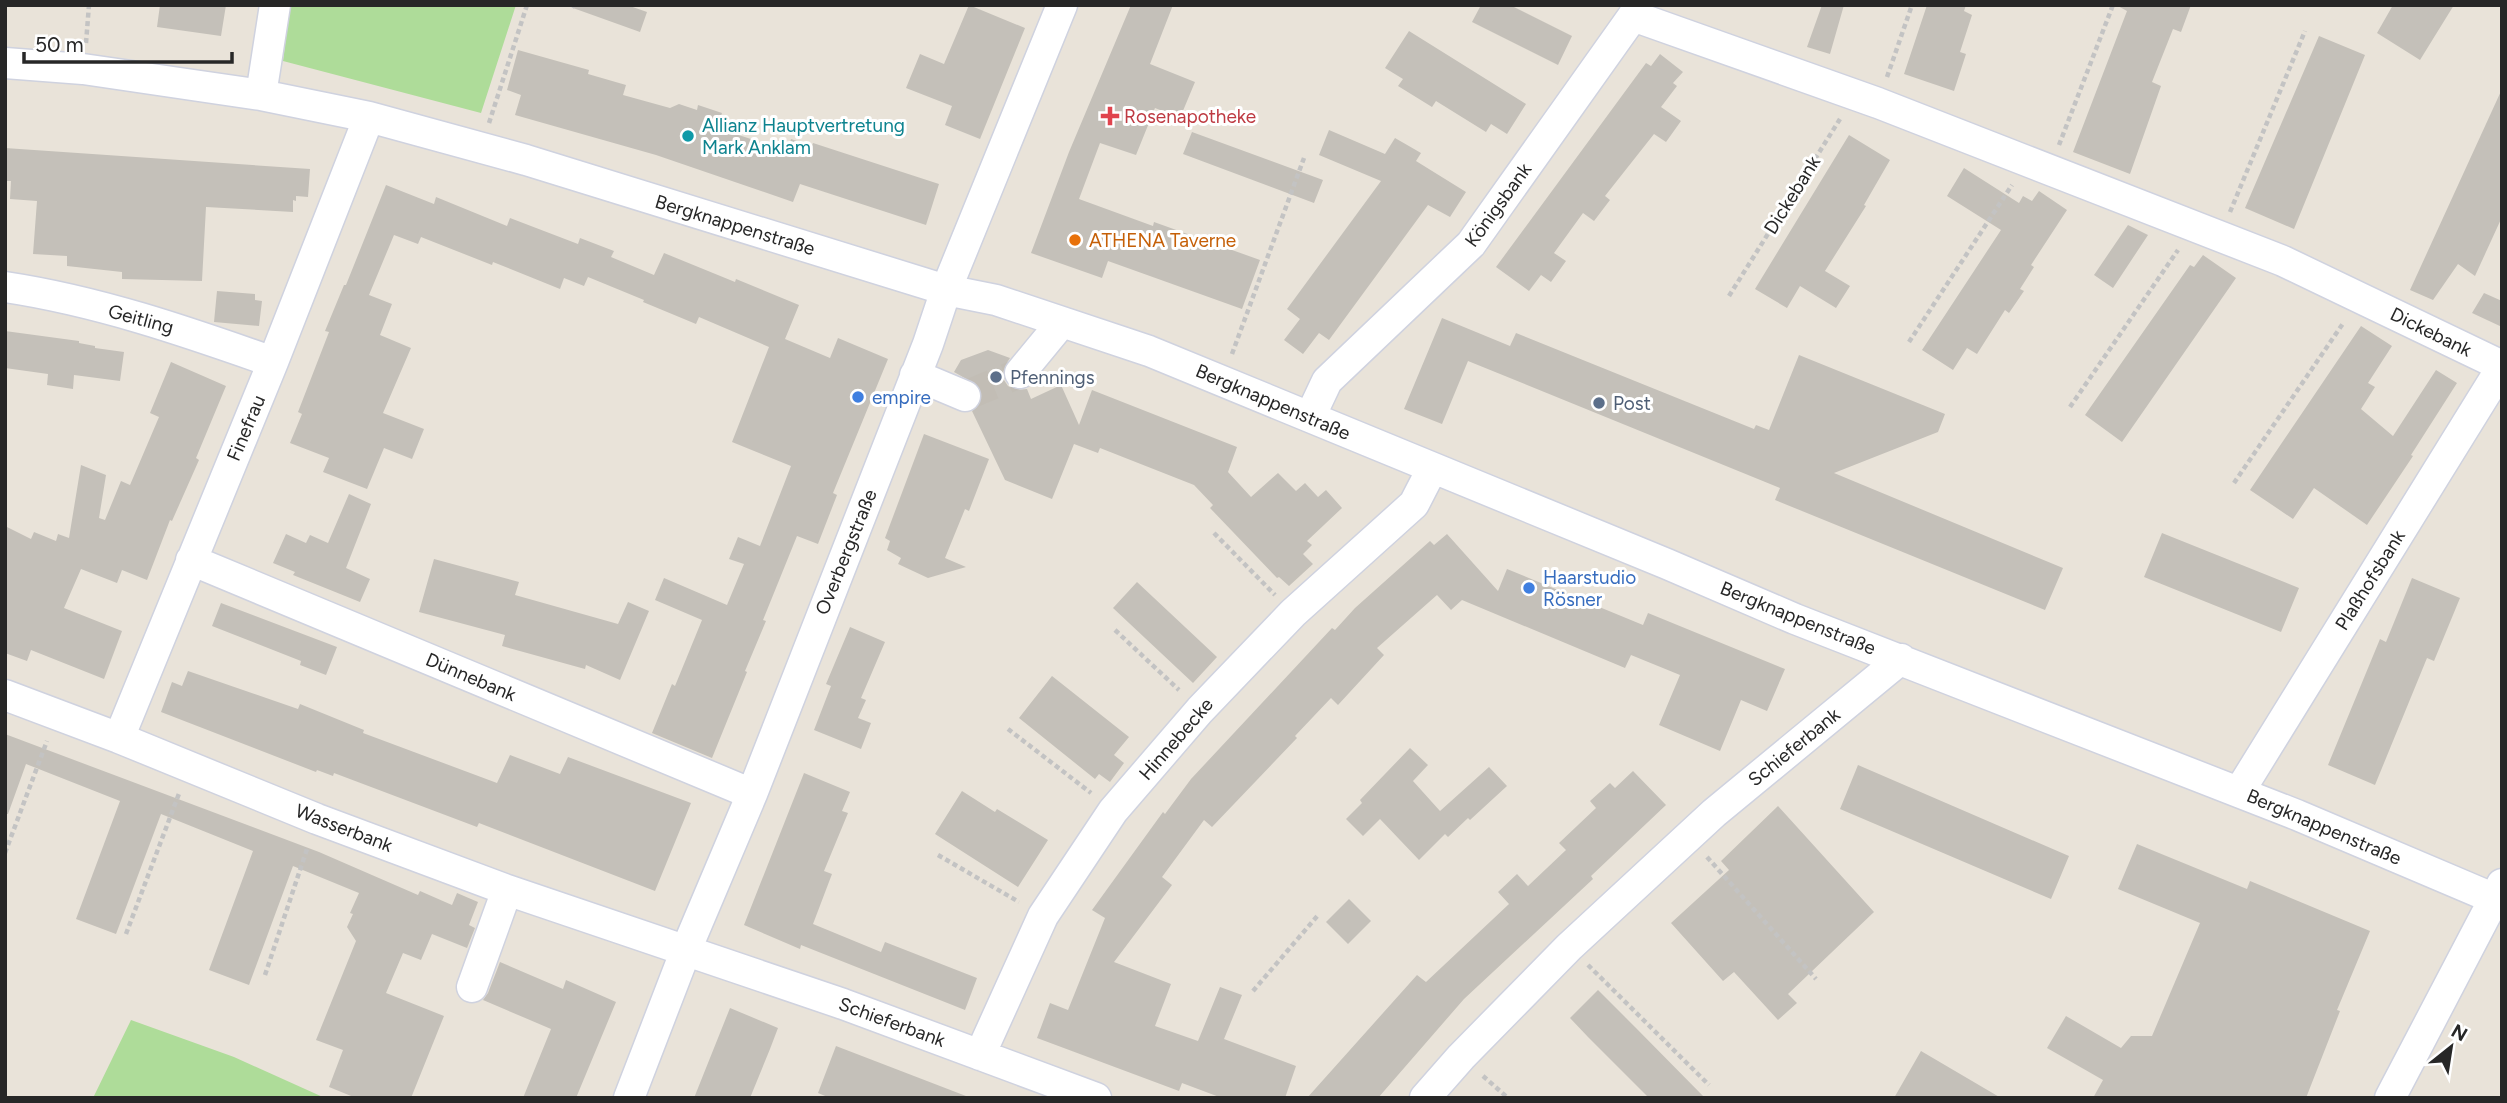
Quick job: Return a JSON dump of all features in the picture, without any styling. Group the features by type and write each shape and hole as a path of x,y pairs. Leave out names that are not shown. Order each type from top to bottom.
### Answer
{"street":[{"path":"261,95 275,5"},
{"name":"Overbergstraße","path":"629,1098 686,950 752,794 946,290 1062,5"},
{"name":"Dickebank","path":"1636,11 2283,261 2502,367"},
{"name":"Königsbank","path":"1310,417 1327,381 1471,244 1636,11"},
{"name":"Bergknappenstraße","path":"5,63 83,69 261,95 369,117 481,148 946,290 996,299 1149,351 1795,619 2499,895"},
{"name":"Finefrau","path":"119,737 273,362 369,117"},
{"name":"Geitling","path":"5,287 38,292 159,322 273,362"},
{"path":"1020,373 1062,322"},
{"name":"Plaßhofsbank","path":"2239,792 2502,367"},
{"path":"915,375 965,396"},
{"name":"Hinnebecke","path":"980,1055 1043,916 1114,811 1200,710 1293,613 1414,504 1432,468"},
{"name":"Dünnebank","path":"191,561 752,794"},
{"name":"Schieferbank","path":"1425,1098 1461,1057 1569,947 1714,813 1901,659"},
{"name":"Wasserbank","path":"5,695 119,737 317,819 507,890 686,950"},
{"path":"472,987 507,890"},
{"path":"2390,1098 2499,895"},
{"name":"Schieferbank","path":"686,950 843,1004 1096,1098"}],"path":[{"path":"83,69 89,5"},
{"path":"481,148 527,5"},
{"name":"Dickebank","path":"1729,296 1867,99 1912,5"},
{"path":"1909,342 2039,166 2113,5"},
{"path":"2070,407 2207,231 2305,32"},
{"path":"1222,381 1304,158"},
{"path":"2234,483 2361,299"},
{"path":"1214,533 1293,613"},
{"path":"1115,630 1200,710"},
{"path":"5,853 57,714"},
{"path":"1008,729 1114,811"},
{"path":"126,934 188,767"},
{"path":"265,975 317,819"},
{"path":"1690,838 1816,979"},
{"path":"938,855 1043,916"},
{"path":"1253,991 1319,914"},
{"path":"1569,947 1709,1085"}],"green space":[{"path":"290,5 516,5 481,113 283,61"},
{"path":"131,1020 234,1057 325,1098 93,1098"}],"building":[{"path":"160,5 226,5 221,36 157,27"},
{"path":"573,5 627,5 647,12 640,32 573,8"},
{"path":"969,5 1025,28 980,139 945,125 952,106 906,88 920,54 944,64"},
{"path":"1131,5 1173,5 1150,64 1195,82 1180,118 1155,108 1136,155 1100,143 1079,199 1153,226 1154,222 1260,260 1242,309 1108,261 1102,278 1031,253 1069,152"},
{"path":"1481,5 1510,5 1572,36 1558,65 1472,22"},
{"path":"1822,5 1844,5 1830,54 1807,47"},
{"path":"1927,5 1966,5 1964,11 1972,15 1960,52 1966,54 1954,91 1904,74"},
{"path":"2116,5 2191,5 2181,32 2173,29 2152,82 2161,86 2130,174 2073,152 2127,11"},
{"path":"2393,5 2454,5 2420,60 2377,33"},
{"path":"1409,31 1526,104 1507,134 1491,124 1486,132 1436,101 1432,107 1398,86 1403,79 1385,68"},
{"path":"2319,36 2365,55 2294,229 2245,208"},
{"path":"518,50 589,70 588,74 626,85 623,95 670,108 679,104 697,110 698,105 722,113 717,128 788,151 791,139 812,146 813,143 939,184 926,225 800,184 793,202 656,155 515,115 521,95 507,90"},
{"path":"1660,54 1683,72 1673,83 1677,86 1661,107 1681,121 1666,142 1654,134 1605,196 1610,200 1594,221 1583,213 1554,253 1566,261 1551,282 1541,275 1529,291 1496,267 1646,63 1651,66"},
{"path":"2502,89 2502,217 2475,276 2458,264 2433,300 2410,290"},
{"path":"1329,130 1385,154 1395,138 1421,153 1416,161 1466,192 1450,217 1428,205 1329,340 1319,333 1303,354 1284,340 1300,319 1287,309 1381,181 1319,155"},
{"path":"1192,132 1323,180 1314,203 1183,154"},
{"path":"1849,135 1890,160 1864,205 1866,206 1825,271 1850,286 1836,308 1800,286 1787,308 1755,289"},
{"path":"5,148 310,169 308,197 296,196 296,201 293,200 293,212 206,207 202,281 122,279 122,272 67,266 67,256 33,254 37,201 10,199 11,181 5,181"},
{"path":"1964,168 2019,203 2023,196 2032,201 2039,191 2067,210 2031,265 2034,267 2020,289 2024,291 2009,313 2005,310 1977,354 1967,348 1953,370 1922,350 2001,230 1947,196"},
{"path":"386,185 434,204 436,197 507,226 510,218 578,244 580,238 614,251 611,257 654,275 664,253 799,305 785,339 830,358 838,338 888,359 833,493 837,495 818,544 797,536 712,758 652,733 702,620 655,600 664,578 727,605 744,564 729,559 738,537 760,546 791,466 732,442 769,347 699,317 696,324 588,277 584,286 564,278 560,289 421,237 418,244 394,235 369,295 392,304 380,335 411,348 383,413 424,429 412,459 384,448 367,489 323,472 329,458 290,443 302,414 298,412 329,332 325,331"},
{"path":"2128,225 2148,235 2113,288 2094,275"},
{"path":"2203,255 2236,278 2122,442 2085,415 2190,265 2194,267"},
{"path":"217,291 255,294 255,300 262,301 259,326 214,322"},
{"path":"2484,293 2502,301 2502,327 2472,313"},
{"path":"1442,318 1510,346 1516,333 1754,429 1756,425 1769,430 1799,355 1945,414 1938,432 1834,473 2063,568 2045,610 1775,500 1780,488 1468,361 1442,424 1404,409"},
{"path":"2361,326 2392,346 2368,383 2375,387 2361,409 2393,436 2436,370 2457,383 2367,525 2314,488 2293,519 2250,490"},
{"path":"5,331 79,341 95,348 124,352 120,381 74,375 73,389 47,385 48,374 5,368"},
{"path":"988,350 1010,358 1003,369 1004,380 1016,390 1027,389 1031,399 1061,385 1079,425 1092,390 1237,447 1228,472 1251,497 1278,473 1296,491 1305,483 1318,497 1326,490 1342,508 1307,541 1312,545 1303,554 1313,564 1289,586 1277,578 1210,508 1213,505 1194,485 1100,448 1098,453 1074,444 1052,499 1005,480 972,411 981,402 979,386 954,372 961,360"},
{"path":"171,362 226,386 196,458 199,460 172,521 170,520 147,580 122,570 117,583 81,569 64,608 122,631 104,679 31,650 27,661 5,653 5,526 31,539 34,532 56,541 58,534 69,538 81,465 106,475 99,518 105,520 121,481 130,485 159,417 150,413"},
{"path":"924,434 989,459 969,511 965,509 945,558 966,567 928,578 898,564 901,558 887,550 890,541 885,538"},
{"path":"349,494 371,504 346,568 370,579 360,602 293,575 295,572 273,563 286,534 306,543 310,535 328,543"},
{"path":"2162,533 2299,588 2281,632 2144,577"},
{"path":"1447,534 1498,591 1507,569 1643,625 1648,613 1785,669 1767,711 1741,700 1720,751 1659,725 1680,675 1631,655 1625,668 1462,600 1451,610 1437,595 1377,648 1384,655 1338,705 1331,698 1295,736 1297,738 1212,827 1204,820 1162,877 1172,885 1114,962 1171,984 1155,1026 1198,1041 1220,987 1242,995 1224,1039 1296,1066 1285,1098 1222,1098 1182,1083 1179,1091 1037,1038 1050,1003 1068,1010 1105,918 1092,910 1163,812 1165,814 1191,779 1332,628 1335,630 1355,608 1430,541 1434,545"},
{"path":"434,559 519,582 515,595 618,624 628,602 649,611 620,680 586,665 585,669 502,646 505,635 419,612"},
{"path":"2412,578 2460,598 2434,661 2427,658 2375,785 2328,765 2380,639 2386,642"},
{"path":"1137,582 1217,657 1193,683 1113,608"},
{"path":"221,603 337,647 326,675 300,665 301,661 212,626"},
{"path":"850,627 885,642 861,698 866,700 858,718 871,723 861,749 814,730 831,686 826,684"},
{"path":"188,671 298,709 300,704 364,730 363,733 497,783 510,755 560,774 568,757 691,803 655,891 479,823 477,827 334,773 333,776 317,770 316,772 161,712 172,682 182,686"},
{"path":"1052,676 1129,737 1114,755 1124,763 1110,782 1099,774 1095,779 1019,718"},
{"path":"5,734 319,852 418,895 420,891 452,905 457,893 478,902 469,925 475,928 467,948 432,934 421,960 403,953 386,993 444,1016 411,1098 356,1098 329,1087 343,1050 316,1040 356,941 347,927 359,893 293,866 249,985 209,970 253,851 161,814 116,934 76,919 120,801 26,764 8,814 5,814"},
{"path":"1410,748 1428,765 1413,781 1440,811 1489,767 1507,786 1470,820 1468,818 1448,837 1445,834 1419,860 1380,819 1363,836 1346,819 1362,803 1360,800"},
{"path":"1858,765 2069,856 2051,899 1840,809"},
{"path":"1633,771 1666,805 1591,876 1593,879 1464,999 1378,1098 1307,1098 1417,975 1426,982 1509,904 1498,892 1517,874 1528,886 1566,850 1559,843 1596,808 1590,801 1610,783 1615,788"},
{"path":"804,773 850,792 842,811 848,813 824,871 832,874 813,924 881,952 885,942 977,978 965,1010 801,945 800,949 744,925"},
{"path":"962,791 1048,840 1018,887 935,834"},
{"path":"1778,806 1874,912 1788,994 1797,1003 1778,1020 1734,972 1723,981 1671,923 1729,870 1721,861"},
{"path":"2137,844 2247,889 2250,881 2370,931 2337,1010 2340,1011 2306,1098 2093,1098 2103,1080 2047,1048 2066,1016 2121,1048 2131,1036 2152,1036 2200,923 2118,889"},
{"path":"1349,899 1371,921 1348,944 1326,922"},
{"path":"500,962 563,989 566,980 616,1002 576,1098 523,1098 551,1029 483,1000"},
{"path":"1598,990 1705,1098 1649,1098 1588,1037 1570,1018"},
{"path":"730,1008 778,1028 770,1049 750,1098 694,1098"},
{"path":"836,1046 966,1098 830,1098 818,1093"},
{"path":"1921,1051 2001,1098 1894,1098"}],"tunnel":[{"path":"965,396 1020,373"}],"place":[{"name":"Rosenapotheke","path":"1110,116"},
{"name":"Allianz Hauptvertretung Mark Anklam","path":"688,136"},
{"name":"ATHENA Taverne","path":"1075,240"},
{"name":"Pfennings","path":"996,377"},
{"name":"empire","path":"858,397"},
{"name":"Post","path":"1599,403"},
{"name":"Haarstudio Rösner","path":"1529,588"}]}
